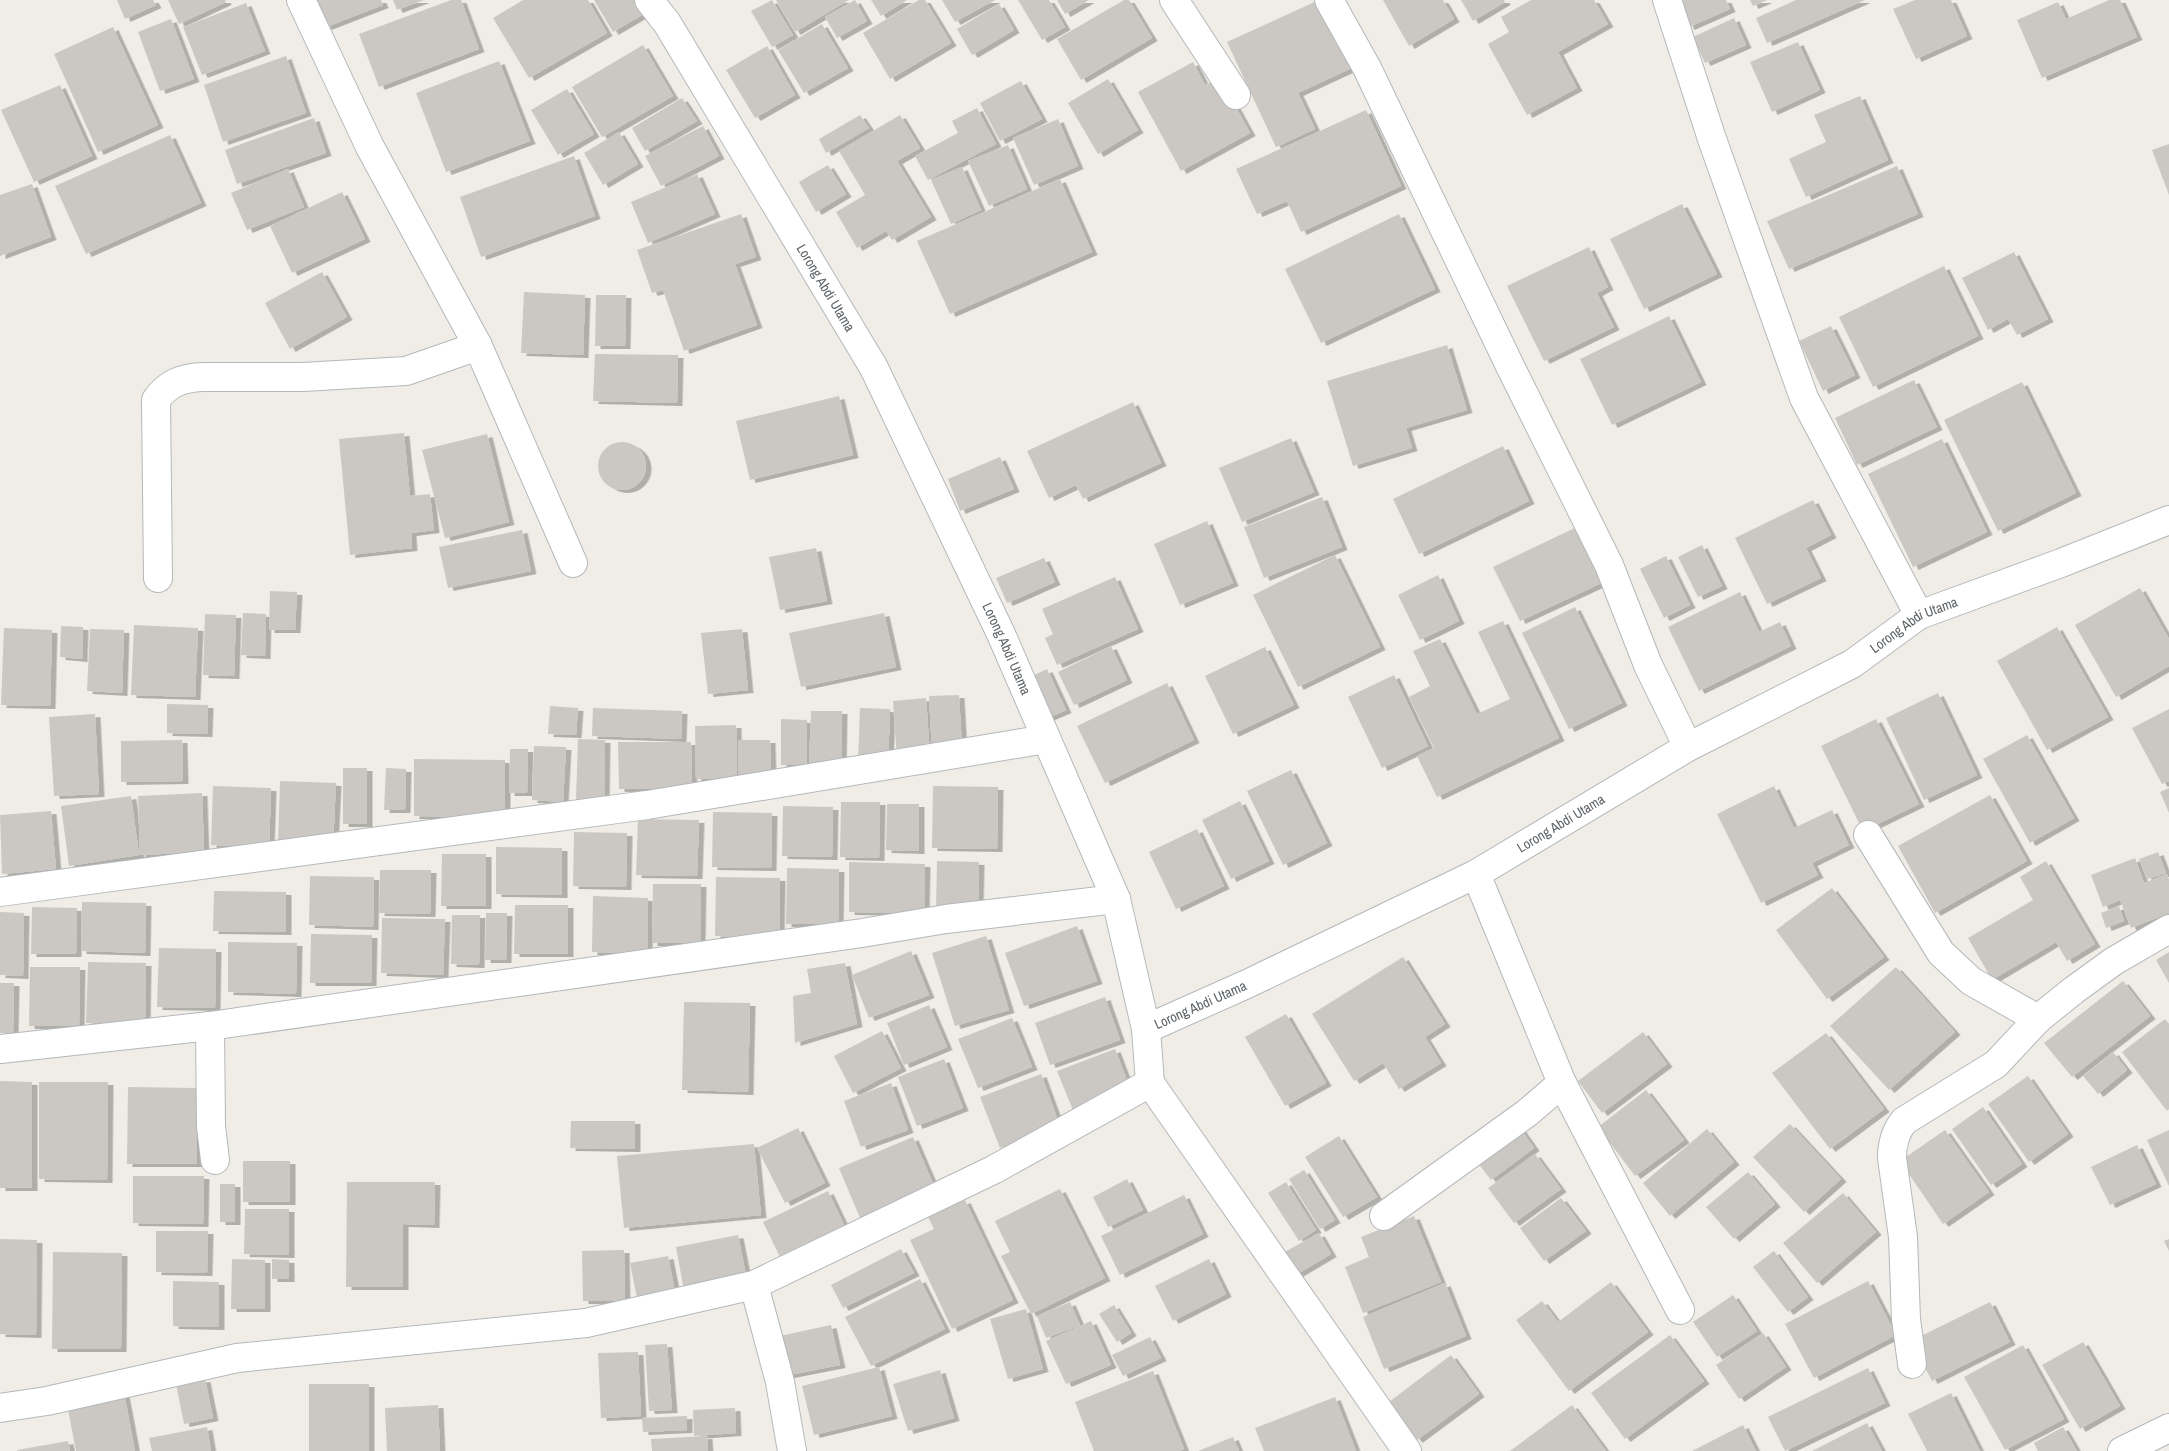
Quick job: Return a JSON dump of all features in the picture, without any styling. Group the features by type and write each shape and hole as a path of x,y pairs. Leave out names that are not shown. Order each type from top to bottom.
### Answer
{"street":[{"path":"301,0 370,147 478,346 573,563"},
{"name":"Lorong Abdi Utama","path":"649,0 667,23 874,368 1001,634 1116,899 1146,1029 1247,984 1476,874 1688,747 1852,664 1919,615 2061,564 2169,520"},
{"path":"1174,0 1236,95"},
{"path":"1330,0 1367,68 1514,374 1610,565 1648,665 1688,747"},
{"path":"1667,0 1712,139 1804,398 1919,615"},
{"path":"158,578 156,400 161,392 172,383 186,378 202,377 302,377 406,371 478,346"},
{"path":"0,892 647,805 1046,739"},
{"path":"1868,835 1941,953 1971,981 2038,1019"},
{"path":"1476,874 1562,1082 1680,1310"},
{"path":"0,1049 210,1026 852,935 946,919 1116,899"},
{"path":"1912,1364 1906,1319 1903,1238 1892,1158 1892,1148 1898,1129 1904,1121 1996,1064 2038,1019 2114,961 2169,929"},
{"path":"210,1026 211,1126 216,1160"},
{"path":"1146,1029 1150,1083 1407,1451"},
{"path":"1384,1216 1527,1113 1562,1082"},
{"path":"0,1408 48,1401 237,1358 586,1323 754,1285 992,1170 1150,1083"},
{"path":"754,1285 780,1382 792,1451"},
{"path":"2122,1451 2169,1428"}],"building":[{"path":"117,0 153,0 156,5 125,19"},
{"path":"168,0 225,0 226,2 179,24"},
{"path":"315,0 381,0 383,5 326,27"},
{"path":"393,0 424,0 397,10"},
{"path":"451,0 461,0 479,49 379,87 359,34"},
{"path":"523,0 588,0 607,33 529,78 493,18"},
{"path":"594,0 640,0 647,12 613,32"},
{"path":"772,0 793,35 772,47 751,11"},
{"path":"776,0 849,0 795,32"},
{"path":"855,0 867,21 837,38 825,17"},
{"path":"871,0 907,0 881,16"},
{"path":"919,0 925,0 951,43 890,79 863,33"},
{"path":"942,0 995,0 955,22"},
{"path":"1018,0 1049,0 1065,27 1042,40"},
{"path":"1057,0 1089,0 1065,14"},
{"path":"1124,0 1129,0 1152,38 1081,80 1057,39"},
{"path":"1319,0 1354,67 1298,93 1315,129 1276,147 1227,42"},
{"path":"1383,0 1443,0 1454,19 1409,46"},
{"path":"1461,0 1504,0 1505,2 1473,21"},
{"path":"1531,0 1594,0 1608,24 1558,52 1577,88 1527,115 1488,44 1509,32 1501,17"},
{"path":"1677,0 1726,0 1730,9 1689,27"},
{"path":"1750,0 1767,0 1753,6"},
{"path":"1796,0 1865,0 1767,43 1756,18"},
{"path":"1915,0 1951,0 1967,36 1916,59 1893,9"},
{"path":"2109,0 2120,0 2137,37 2042,78 2017,20 2058,2 2066,19"},
{"path":"246,3 265,51 202,75 183,27"},
{"path":"999,4 1014,30 972,55 957,29"},
{"path":"1734,18 1746,45 1705,63 1693,37"},
{"path":"171,19 194,79 160,91 138,32"},
{"path":"822,24 848,68 804,93 778,50"},
{"path":"113,27 158,125 98,152 54,54"},
{"path":"1798,42 1820,90 1772,112 1750,62"},
{"path":"643,45 673,96 602,137 572,87"},
{"path":"767,46 795,95 755,118 726,70"},
{"path":"286,56 306,113 223,142 204,85"},
{"path":"499,61 530,141 446,172 416,93"},
{"path":"1193,62 1205,85 1220,78 1250,133 1181,171 1138,92"},
{"path":"1108,79 1138,130 1098,154 1068,103"},
{"path":"1021,81 1042,119 1000,141 980,103"},
{"path":"60,85 92,156 34,182 1,110"},
{"path":"567,89 594,134 558,155 531,110"},
{"path":"1860,96 1888,160 1806,197 1789,159 1826,142 1814,115"},
{"path":"682,98 697,121 645,151 632,128"},
{"path":"977,108 996,144 928,180 915,156 958,133 952,121"},
{"path":"1366,110 1401,186 1301,232 1287,201 1257,214 1236,169"},
{"path":"860,115 869,128 826,153 819,139"},
{"path":"900,115 920,148 897,161 931,217 892,240 886,231 857,248 836,212 865,195 839,151"},
{"path":"314,118 326,153 237,184 225,150"},
{"path":"1058,119 1078,166 1034,185 1013,138"},
{"path":"703,126 719,156 661,186 645,156"},
{"path":"619,132 638,164 603,185 584,153"},
{"path":"170,135 201,203 86,254 55,186"},
{"path":"2169,144 2169,195 2152,150"},
{"path":"1008,145 1027,189 989,206 968,161"},
{"path":"574,156 595,216 481,257 460,197"},
{"path":"828,165 846,194 816,212 799,182"},
{"path":"1897,166 1918,214 1789,269 1767,221"},
{"path":"962,167 981,210 951,224 931,180"},
{"path":"288,169 304,207 247,230 231,193"},
{"path":"697,174 715,214 648,243 631,202"},
{"path":"1060,179 1092,252 950,314 917,241"},
{"path":"32,184 51,237 0,256 0,195"},
{"path":"342,192 365,239 292,273 270,226"},
{"path":"1682,204 1717,274 1644,309 1610,239"},
{"path":"741,214 756,257 735,264 757,325 684,351 663,290 652,293 637,250"},
{"path":"1399,214 1435,289 1321,343 1285,269"},
{"path":"1589,247 1608,287 1597,293 1614,327 1544,361 1507,286"},
{"path":"2014,252 2048,319 2017,335 2008,319 1988,330 1962,278"},
{"path":"1944,266 1978,336 1873,387 1839,317"},
{"path":"322,272 347,317 290,349 265,303"},
{"path":"524,292 585,295 583,355 521,353"},
{"path":"596,295 626,295 625,346 595,346"},
{"path":"1669,316 1701,382 1612,425 1580,359"},
{"path":"1831,326 1855,375 1823,391 1799,341"},
{"path":"1447,345 1467,410 1406,428 1412,448 1353,466 1327,381"},
{"path":"595,354 678,355 677,403 593,401"},
{"path":"1914,380 1937,427 1857,465 1835,418"},
{"path":"2022,382 2076,493 1998,531 1944,420"},
{"path":"839,396 853,455 750,480 736,421"},
{"path":"1133,402 1161,463 1083,499 1076,485 1049,498 1027,451"},
{"path":"404,433 410,496 430,494 434,530 411,533 412,548 350,555 339,439"},
{"path":"487,434 509,522 445,538 422,450"},
{"path":"1291,438 1314,492 1242,522 1219,468"},
{"path":"1942,439 1987,532 1913,567 1868,474"},
{"path":"617,442 627,442 639,449 646,461 646,471 639,483 627,490 617,490 609,486 602,479 598,471 598,461 602,453 609,446"},
{"path":"1503,446 1529,501 1419,554 1393,499"},
{"path":"1000,457 1014,489 960,511 948,479"},
{"path":"1322,497 1342,547 1264,578 1244,527"},
{"path":"1813,500 1831,535 1806,548 1821,578 1767,604 1735,538"},
{"path":"1207,521 1233,583 1180,605 1154,544"},
{"path":"1581,525 1608,580 1520,621 1493,567"},
{"path":"522,530 531,571 448,588 439,547"},
{"path":"1702,545 1722,586 1698,597 1678,557"},
{"path":"816,548 827,601 780,610 769,557"},
{"path":"1335,555 1380,647 1298,687 1253,595"},
{"path":"1666,556 1690,605 1664,618 1640,569"},
{"path":"1044,558 1055,582 1007,603 996,578"},
{"path":"1438,575 1459,621 1420,640 1398,595"},
{"path":"1115,577 1138,629 1057,665 1045,638 1053,634 1042,609"},
{"path":"2140,588 2169,639 2169,666 2116,697 2075,625"},
{"path":"270,591 297,592 295,630 269,630"},
{"path":"1740,592 1759,632 1780,622 1791,646 1699,691 1668,627"},
{"path":"1575,607 1622,703 1569,729 1522,633"},
{"path":"243,613 266,614 265,656 241,655"},
{"path":"884,613 896,667 801,687 789,633"},
{"path":"205,614 236,615 234,676 203,675"},
{"path":"1503,621 1559,738 1437,797 1417,756 1434,748 1409,697 1430,686 1413,651 1440,639 1477,714 1510,699 1478,632"},
{"path":"134,625 198,628 195,697 131,695"},
{"path":"61,626 83,627 82,659 60,657"},
{"path":"2057,627 2108,717 2047,750 1997,661"},
{"path":"4,628 52,630 50,706 1,705"},
{"path":"90,629 124,630 122,693 87,691"},
{"path":"742,629 748,690 708,694 701,633"},
{"path":"1111,646 1127,680 1074,705 1058,672"},
{"path":"1265,647 1294,705 1233,734 1205,676"},
{"path":"1047,669 1066,710 1043,720 1024,680"},
{"path":"1394,675 1428,746 1382,768 1348,697"},
{"path":"1167,683 1194,740 1105,783 1077,726"},
{"path":"1938,693 1977,775 1924,800 1886,718"},
{"path":"959,695 962,748 932,750 929,696"},
{"path":"926,698 930,756 897,759 893,701"},
{"path":"167,704 208,705 207,734 167,733"},
{"path":"550,706 578,708 576,735 548,734"},
{"path":"593,708 682,711 681,739 592,736"},
{"path":"860,708 890,709 888,763 858,762"},
{"path":"2169,709 2169,781 2162,784 2132,728"},
{"path":"811,711 842,711 841,768 809,768"},
{"path":"95,714 99,794 54,796 49,717"},
{"path":"781,719 807,720 807,765 781,765"},
{"path":"1876,719 1919,804 1863,831 1821,746"},
{"path":"736,725 737,779 696,779 695,726"},
{"path":"2027,735 2074,818 2030,843 1983,759"},
{"path":"578,739 605,740 604,801 576,800"},
{"path":"182,740 183,781 121,782 121,741"},
{"path":"738,740 770,740 771,776 739,776"},
{"path":"618,742 691,742 692,788 619,789"},
{"path":"534,746 566,747 563,802 532,800"},
{"path":"510,749 528,749 527,793 509,793"},
{"path":"414,759 505,760 505,817 414,816"},
{"path":"343,768 367,768 367,824 343,824"},
{"path":"386,768 406,769 405,810 384,810"},
{"path":"1291,770 1327,843 1283,865 1247,791"},
{"path":"280,781 336,783 333,844 278,841"},
{"path":"213,786 271,788 269,848 211,845"},
{"path":"933,786 998,787 997,849 932,848"},
{"path":"1774,786 1794,828 1832,810 1849,845 1812,863 1818,875 1761,903 1717,814"},
{"path":"2169,788 2169,813 2160,792"},
{"path":"202,793 204,852 140,855 138,796"},
{"path":"1990,795 2027,861 1935,913 1898,846"},
{"path":"131,796 139,855 69,866 61,806"},
{"path":"1240,801 1269,861 1231,879 1202,820"},
{"path":"841,802 880,802 879,858 840,857"},
{"path":"887,804 919,804 919,851 886,850"},
{"path":"783,806 833,807 832,857 782,856"},
{"path":"51,811 56,869 2,874 0,815"},
{"path":"713,812 772,813 771,868 712,867"},
{"path":"638,819 699,820 697,876 636,875"},
{"path":"1197,829 1224,886 1176,909 1149,852"},
{"path":"574,832 627,833 626,887 573,886"},
{"path":"496,847 562,848 562,895 496,894"},
{"path":"2158,852 2166,873 2147,879 2139,859"},
{"path":"442,854 486,854 486,906 441,906"},
{"path":"2135,858 2144,883 2167,874 2169,880 2169,913 2131,928 2120,900 2103,907 2091,875"},
{"path":"937,861 979,862 978,910 936,910"},
{"path":"2046,861 2095,944 2067,961 2056,942 1992,980 1968,938 2033,900 2020,877"},
{"path":"849,862 925,864 924,913 849,912"},
{"path":"787,868 839,869 838,924 786,924"},
{"path":"380,870 431,870 430,914 379,913"},
{"path":"310,876 374,877 373,927 309,925"},
{"path":"716,877 780,878 779,937 715,936"},
{"path":"653,884 701,884 700,943 652,943"},
{"path":"1832,888 1884,957 1827,999 1776,930"},
{"path":"214,891 286,892 286,932 213,931"},
{"path":"593,896 648,898 647,953 592,952"},
{"path":"82,902 146,903 145,953 81,951"},
{"path":"515,905 568,905 568,954 514,954"},
{"path":"2119,906 2124,921 2106,928 2101,913"},
{"path":"32,907 77,908 76,954 31,954"},
{"path":"0,912 24,913 23,976 0,975"},
{"path":"486,913 507,913 506,960 485,960"},
{"path":"452,915 480,915 479,965 451,964"},
{"path":"382,918 445,919 443,975 381,973"},
{"path":"1077,926 1097,981 1024,1006 1005,953"},
{"path":"311,934 372,935 371,983 310,983"},
{"path":"986,936 1009,1010 955,1026 932,953"},
{"path":"228,942 297,943 296,994 228,992"},
{"path":"159,948 216,949 215,1008 157,1007"},
{"path":"911,951 929,995 869,1018 852,975"},
{"path":"2169,952 2169,983 2156,960"},
{"path":"1403,957 1445,1024 1425,1037 1441,1063 1399,1089 1383,1063 1354,1081 1312,1014"},
{"path":"88,962 146,963 145,1024 86,1023"},
{"path":"845,963 857,1024 795,1043 793,996 811,993 807,969"},
{"path":"30,967 80,967 79,1026 29,1026"},
{"path":"1896,967 1955,1032 1889,1090 1830,1026"},
{"path":"2123,981 2150,1016 2072,1077 2044,1043"},
{"path":"0,983 14,983 13,1033 0,1033"},
{"path":"1105,997 1120,1040 1050,1065 1035,1023"},
{"path":"684,1002 750,1003 748,1092 682,1090"},
{"path":"929,1005 947,1047 904,1065 887,1023"},
{"path":"1286,1014 1326,1083 1285,1106 1245,1037"},
{"path":"1012,1018 1032,1067 978,1088 958,1039"},
{"path":"2165,1019 2169,1024 2169,1109 2167,1111 2122,1052"},
{"path":"882,1031 901,1068 853,1093 834,1056"},
{"path":"1643,1032 1667,1064 1602,1113 1578,1081"},
{"path":"1826,1033 1884,1109 1830,1149 1772,1073"},
{"path":"1115,1049 1131,1091 1074,1113 1057,1071"},
{"path":"2113,1052 2127,1070 2098,1094 2083,1076"},
{"path":"944,1059 963,1108 917,1126 898,1077"},
{"path":"1041,1074 1060,1126 1000,1148 980,1097"},
{"path":"2028,1076 2068,1134 2029,1162 1988,1104"},
{"path":"0,1081 32,1082 32,1188 0,1188"},
{"path":"39,1082 108,1082 107,1180 39,1179"},
{"path":"891,1083 908,1130 861,1147 844,1101"},
{"path":"128,1087 197,1088 197,1164 127,1164"},
{"path":"1646,1090 1684,1140 1635,1176 1598,1127"},
{"path":"1983,1107 2022,1164 1991,1185 1952,1129"},
{"path":"571,1121 635,1121 635,1149 570,1148"},
{"path":"1790,1124 1841,1179 1804,1212 1753,1157"},
{"path":"1518,1125 1534,1148 1491,1180 1474,1158"},
{"path":"798,1128 825,1183 785,1203 757,1148"},
{"path":"1707,1129 1734,1162 1670,1216 1643,1183"},
{"path":"1945,1130 1989,1192 1943,1224 1900,1161"},
{"path":"2169,1130 2169,1186 2147,1140"},
{"path":"1339,1136 1377,1197 1343,1217 1305,1157"},
{"path":"913,1137 934,1186 860,1218 839,1168"},
{"path":"754,1144 761,1215 624,1228 617,1156"},
{"path":"2137,1145 2156,1184 2110,1205 2091,1167"},
{"path":"1535,1154 1561,1189 1514,1223 1488,1188"},
{"path":"243,1161 290,1161 290,1202 243,1202"},
{"path":"1304,1170 1335,1220 1320,1229 1289,1179"},
{"path":"1748,1172 1775,1204 1734,1239 1706,1207"},
{"path":"133,1176 204,1176 203,1224 133,1223"},
{"path":"1127,1179 1143,1210 1108,1227 1093,1197"},
{"path":"347,1182 435,1182 434,1225 403,1224 403,1287 346,1287"},
{"path":"1286,1182 1316,1230 1299,1241 1268,1193"},
{"path":"220,1184 235,1184 235,1222 220,1222"},
{"path":"1060,1189 1105,1278 1031,1314 1001,1256 1010,1252 995,1221"},
{"path":"828,1191 845,1227 780,1257 763,1222"},
{"path":"1843,1193 1876,1232 1817,1283 1783,1243"},
{"path":"1184,1195 1203,1234 1120,1275 1101,1236"},
{"path":"1561,1198 1586,1231 1544,1261 1520,1228"},
{"path":"965,1200 1013,1300 952,1329 910,1240 934,1229 928,1217"},
{"path":"245,1209 289,1209 289,1255 244,1254"},
{"path":"1414,1216 1441,1282 1363,1313 1345,1267 1369,1257 1361,1237"},
{"path":"156,1231 208,1231 207,1273 156,1272"},
{"path":"1319,1233 1331,1254 1294,1276 1281,1254"},
{"path":"738,1235 747,1280 684,1291 676,1247"},
{"path":"0,1239 37,1240 36,1335 0,1334"},
{"path":"2169,1239 2169,1251 2164,1241"},
{"path":"901,1249 914,1273 843,1308 831,1285"},
{"path":"624,1250 625,1301 583,1301 582,1251"},
{"path":"1774,1251 1808,1297 1788,1312 1753,1267"},
{"path":"53,1252 122,1253 121,1349 52,1349"},
{"path":"668,1256 675,1291 637,1298 630,1263"},
{"path":"232,1259 265,1260 265,1309 231,1309"},
{"path":"272,1259 289,1260 289,1279 272,1279"},
{"path":"1209,1259 1226,1294 1173,1321 1155,1286"},
{"path":"920,1279 945,1329 871,1366 845,1317"},
{"path":"173,1281 219,1282 219,1327 173,1326"},
{"path":"1868,1281 1896,1335 1814,1378 1785,1324"},
{"path":"1611,1282 1648,1332 1569,1391 1516,1320 1542,1301 1558,1322"},
{"path":"1445,1283 1466,1336 1384,1369 1363,1317"},
{"path":"1733,1295 1757,1331 1717,1357 1693,1322"},
{"path":"1070,1302 1080,1325 1046,1338 1037,1316"},
{"path":"1990,1302 2010,1342 1932,1381 1911,1341"},
{"path":"1114,1305 1131,1333 1117,1342 1099,1314"},
{"path":"1026,1309 1043,1369 1008,1379 990,1319"},
{"path":"1091,1321 1111,1365 1066,1384 1046,1341"},
{"path":"831,1325 840,1365 784,1376 775,1337"},
{"path":"1763,1333 1786,1367 1739,1399 1716,1365"},
{"path":"1670,1335 1704,1381 1625,1439 1591,1393"},
{"path":"1150,1337 1161,1358 1123,1376 1112,1355"},
{"path":"2083,1342 2120,1406 2080,1429 2042,1365"},
{"path":"667,1344 672,1410 649,1411 645,1345"},
{"path":"2023,1345 2064,1419 2005,1450 1964,1377"},
{"path":"638,1352 641,1416 601,1418 598,1353"},
{"path":"1451,1355 1479,1394 1417,1440 1389,1402"},
{"path":"879,1367 892,1416 814,1435 802,1386"},
{"path":"1868,1368 1885,1403 1785,1451 1768,1417"},
{"path":"940,1370 954,1418 908,1431 893,1384"},
{"path":"1153,1371 1184,1449 1179,1451 1094,1451 1075,1402"},
{"path":"205,1379 213,1418 184,1424 176,1384"},
{"path":"309,1384 369,1384 369,1451 309,1451"},
{"path":"124,1393 135,1451 76,1451 67,1404"},
{"path":"1951,1393 1980,1451 1927,1451 1908,1414"},
{"path":"1335,1397 1356,1451 1264,1451 1255,1428"},
{"path":"438,1405 440,1451 387,1451 385,1408"},
{"path":"1572,1405 1606,1451 1510,1451"},
{"path":"735,1408 736,1433 694,1436 693,1410"},
{"path":"687,1416 687,1430 643,1432 642,1418"},
{"path":"1867,1423 1882,1451 1812,1451"},
{"path":"1743,1425 1756,1451 1692,1451"},
{"path":"207,1427 211,1451 152,1451 149,1438"},
{"path":"2063,1427 2077,1451 2038,1451 2034,1443"},
{"path":"707,1436 708,1451 652,1451 651,1439"},
{"path":"1233,1437 1239,1451 1198,1451"},
{"path":"68,1441 70,1451 17,1451 17,1450"}]}
